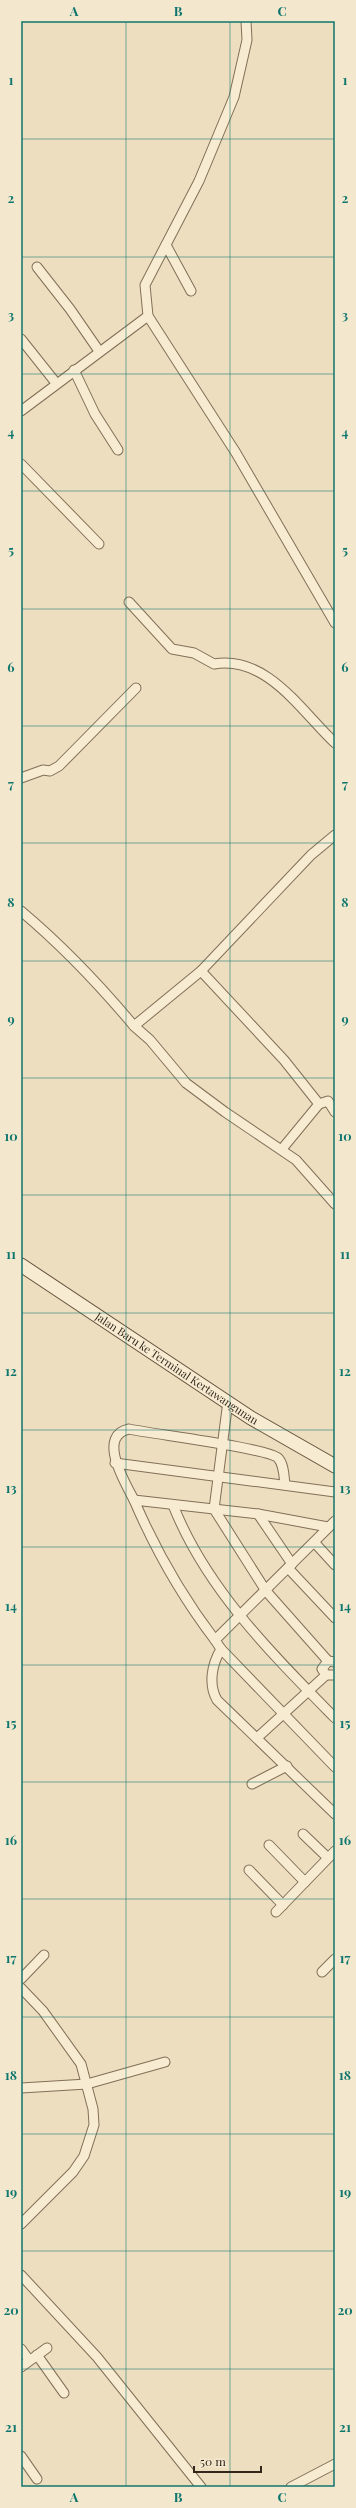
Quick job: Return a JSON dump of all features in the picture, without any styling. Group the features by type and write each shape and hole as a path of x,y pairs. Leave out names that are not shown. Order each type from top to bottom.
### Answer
{"main road":[{"name":"Jalan Baru ke Terminal Kertawangunan","path":"21,1265 228,1401 257,1422 335,1466"}],"street":[{"path":"246,21 248,40 234,97 199,181 145,285 148,316 236,453 335,623"},
{"path":"166,245 191,291"},
{"path":"37,267 70,309 99,351"},
{"path":"21,411 56,383 148,316"},
{"path":"21,339 56,383"},
{"path":"74,370 95,414 118,450"},
{"path":"21,464 99,544"},
{"path":"128,602 172,649 194,653 214,664 224,661 248,668 276,684 335,743"},
{"path":"21,778 43,770 54,770 60,766 136,688"},
{"path":"134,1026 201,971 284,882 335,835"},
{"path":"21,912 60,944 91,975 134,1026 150,1040 186,1083 225,1112 296,1160 335,1204"},
{"path":"201,971 284,1060 320,1104"},
{"path":"282,1150 320,1104 328,1101 335,1112"},
{"path":"228,1401 216,1475 214,1509 266,1591 332,1661 323,1666 330,1675 308,1690 282,1712 258,1737"},
{"path":"285,1485 282,1464 277,1457 222,1444 129,1429 121,1433 114,1446 115,1463 146,1526 200,1619 221,1649 335,1767"},
{"path":"115,1463 216,1475 335,1492"},
{"path":"134,1500 332,1524"},
{"path":"173,1505 180,1523 239,1617 335,1718"},
{"path":"258,1514 290,1566 335,1618"},
{"path":"215,1640 332,1524"},
{"path":"314,1542 335,1565"},
{"path":"221,1649 214,1660 213,1693 217,1700 258,1737 335,1814"},
{"path":"252,1784 287,1766"},
{"path":"276,1912 332,1855 303,1834"},
{"path":"269,1845 305,1882"},
{"path":"249,1870 283,1905"},
{"path":"21,1979 44,1955"},
{"path":"322,1972 335,1959"},
{"path":"21,1988 47,2016 81,2064 86,2081 94,2125 91,2140 73,2172 22,2223"},
{"path":"21,2088 86,2081 165,2062"},
{"path":"21,2276 96,2357 201,2487"},
{"path":"21,2367 47,2348"},
{"path":"21,2349 33,2358 64,2393"},
{"path":"21,2456 37,2479"},
{"path":"291,2487 335,2464"}]}
